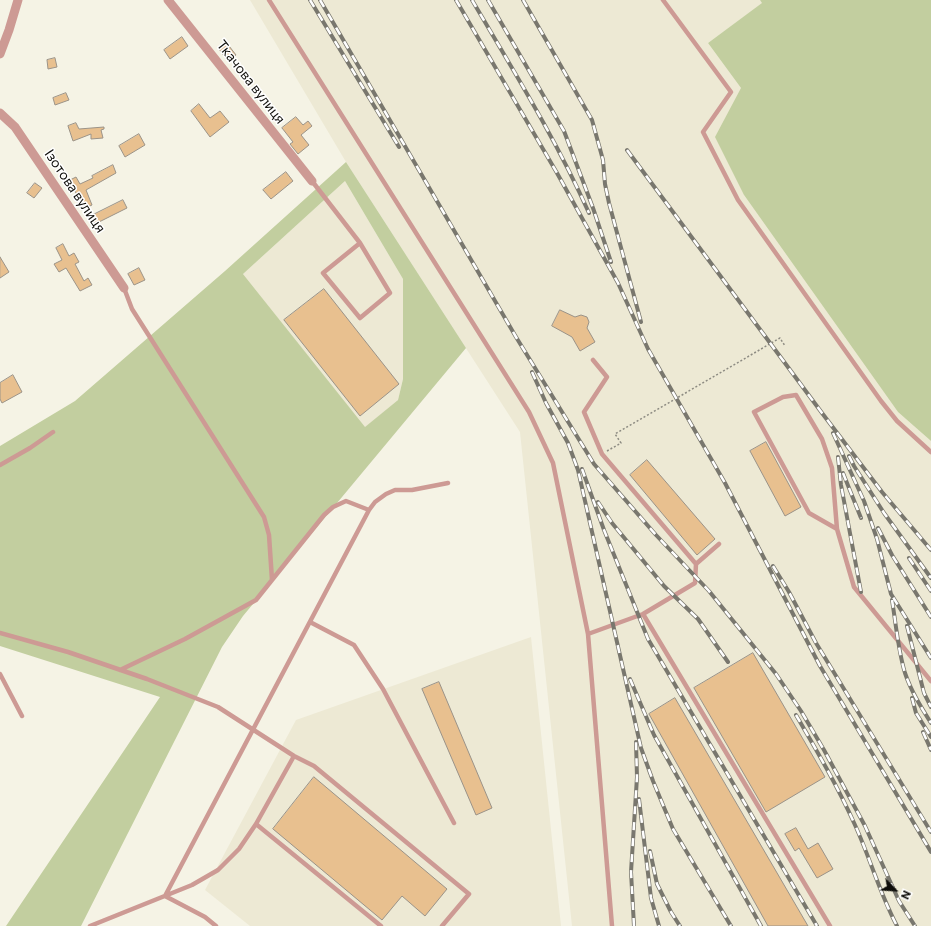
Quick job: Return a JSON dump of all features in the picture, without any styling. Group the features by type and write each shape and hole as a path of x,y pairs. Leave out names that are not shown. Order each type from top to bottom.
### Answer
{"street":[{"path":"0,54 18,0"},
{"name":"Ткачова вулиця","path":"168,0 312,181"},
{"name":"Ізотова вулиця","path":"0,113 15,127 124,288"}],"lane":[{"path":"269,0 529,412 553,463 588,634 612,926"},
{"path":"663,0 731,92 703,132 738,200 881,401 898,421 931,452"},
{"path":"312,181 360,243 390,293 360,318 323,273 360,243"},
{"path":"124,288 132,309 264,517 269,535 272,580"},
{"path":"593,360 607,377 584,412 602,454 696,564"},
{"path":"837,529 809,513 754,412 783,396 796,395 822,439 832,468 837,529 854,587 931,681"},
{"path":"0,465 30,448 53,432"},
{"path":"165,896 369,510 381,498 395,490 412,490 448,483"},
{"path":"120,670 185,639 256,600 324,515 333,508 346,501 369,510"},
{"path":"588,634 643,614 694,583 696,564 719,544"},
{"path":"643,614 830,926"},
{"path":"310,622 354,645 383,689 454,823"},
{"path":"0,633 68,652 218,707 294,756 314,766 468,894 442,926"},
{"path":"0,674 22,716"},
{"path":"90,926 192,885 218,870 239,849 256,824 294,756"},
{"path":"256,824 381,926"},
{"path":"165,896 205,917 216,926"}],"path":[{"path":"602,454 621,443 615,434 780,338 786,346"}],"shaded area":[{"path":"250,0 760,0 763,3 708,43 741,88 744,195 898,412 931,441 931,926 572,926 520,432 346,162"},
{"path":"345,181 403,279 403,379 398,400 365,428 243,274"},
{"path":"531,637 561,926 250,926 205,890 296,720"}],"green space":[{"path":"760,0 931,0 931,441 898,412 744,195 715,137 741,88 708,43 762,3"},
{"path":"346,162 466,348 243,616 222,647 81,926 6,926 160,697 0,646 0,446 75,401 225,271","holes":["345,181 403,279 403,379 398,400 365,427 243,274"]}],"building":[{"path":"182,37 188,46 170,59 164,50"},
{"path":"226,42 236,55 228,61 218,48"},
{"path":"55,58 57,67 48,69 47,60"},
{"path":"66,93 69,100 55,105 53,98"},
{"path":"199,104 210,118 220,111 229,122 210,137 191,111"},
{"path":"296,117 303,125 308,121 312,126 301,135 309,145 298,154 290,144 293,142 282,128"},
{"path":"76,123 79,129 104,127 104,129 101,130 103,138 91,139 91,134 73,141 68,126"},
{"path":"139,134 145,145 125,157 119,146"},
{"path":"113,165 116,173 86,190 92,205 81,210 78,203 80,202 70,180 76,177 80,184 93,178 92,176"},
{"path":"286,172 293,181 271,199 263,190"},
{"path":"35,183 42,188 34,198 27,193"},
{"path":"123,200 127,208 95,224 91,216"},
{"path":"63,244 69,256 74,253 79,262 75,264 84,281 88,278 92,285 80,291 66,268 59,272 54,264 62,260 56,248"},
{"path":"0,257 9,272 0,278"},
{"path":"139,268 145,280 134,285 128,274"},
{"path":"324,289 399,384 360,416 284,320"},
{"path":"560,310 575,317 581,315 587,317 589,322 587,328 595,342 580,351 572,337 552,326"},
{"path":"13,375 22,392 2,403 0,399 0,383"},
{"path":"766,442 801,507 785,516 750,451"},
{"path":"647,460 715,539 697,555 630,475"},
{"path":"753,653 825,777 766,812 694,688"},
{"path":"439,682 492,808 476,815 422,689"},
{"path":"675,698 808,926 768,926 649,714"},
{"path":"314,777 447,889 425,916 402,896 382,920 273,829"},
{"path":"796,828 808,849 818,843 833,869 817,878 799,848 795,851 785,834"}],"railway":[{"path":"310,0 399,147"},
{"path":"320,0 516,337 594,464 656,535 709,591 776,674 801,711 865,826 899,901 915,926"},
{"path":"456,0 557,173 618,283 648,349 725,483 820,666 931,852"},
{"path":"472,0 563,158 589,213"},
{"path":"488,0 564,131 593,208 611,262"},
{"path":"523,0 592,120 603,160 605,184 609,203 641,322"},
{"path":"627,150 882,492 931,550"},
{"path":"532,372 546,403 568,443 578,470 641,748 673,829 731,926"},
{"path":"833,433 864,501 877,539 891,594 931,658"},
{"path":"849,456 884,513 931,578"},
{"path":"838,457 841,485 861,592"},
{"path":"582,469 604,530 648,639 817,926"},
{"path":"843,473 861,518"},
{"path":"598,502 612,523 664,586 698,619 728,662"},
{"path":"878,528 892,555 931,617"},
{"path":"909,558 931,591"},
{"path":"773,566 789,592 816,643 931,832"},
{"path":"892,600 899,646 907,680 931,723"},
{"path":"907,626 924,693 931,707"},
{"path":"630,679 654,735 761,926"},
{"path":"912,698 916,713 931,737"},
{"path":"796,715 827,769 848,811 885,901 897,926"},
{"path":"923,732 931,750"},
{"path":"634,926 631,872 637,777 636,742"},
{"path":"639,799 651,898 659,926"},
{"path":"650,851 657,884 680,926"}]}
